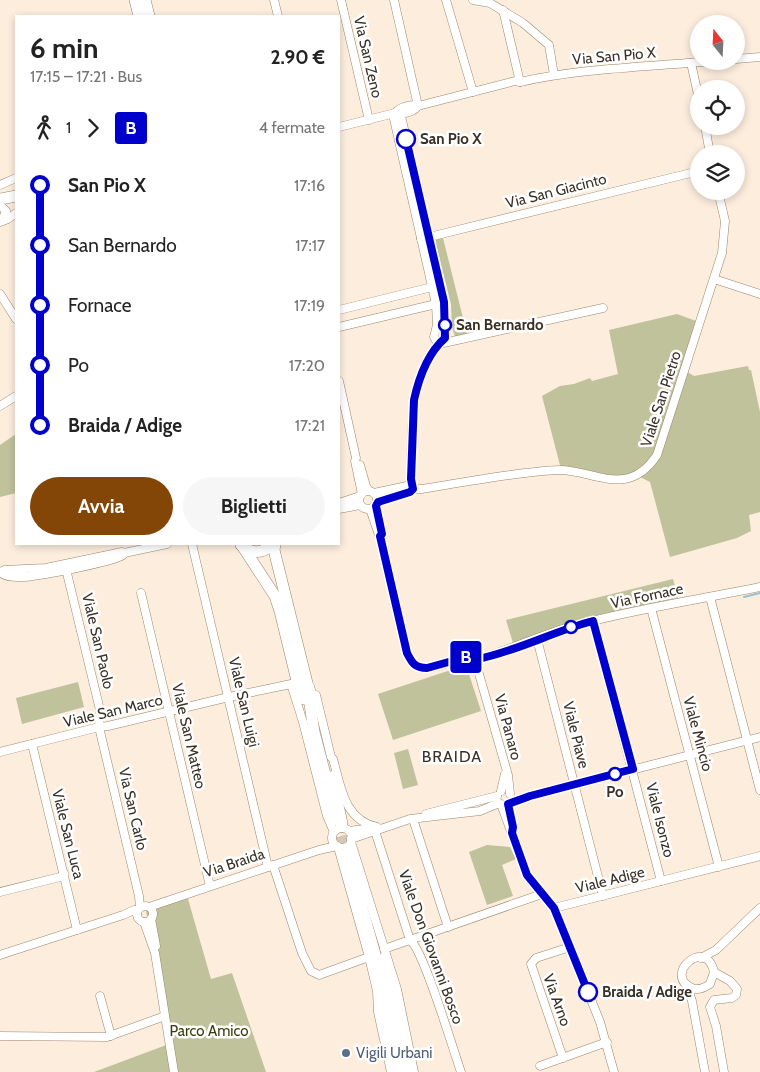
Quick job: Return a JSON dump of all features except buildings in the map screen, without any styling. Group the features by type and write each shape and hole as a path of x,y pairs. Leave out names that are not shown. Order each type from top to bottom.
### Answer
{"main road":[{"path":"135,0 145,15"},
{"path":"145,0 145,15"},
{"path":"0,204 15,196"},
{"path":"0,204 15,204"},
{"path":"242,545 252,552 259,552 272,545"},
{"path":"242,545 275,596 311,727 343,826"},
{"path":"273,545 286,595 299,684"},
{"path":"338,847 381,991 398,1072"},
{"path":"381,991 394,1011 407,1072"}],"street":[{"path":"145,15 152,6 151,0"},
{"path":"274,0 278,15"},
{"name":"Via San Zeno","path":"341,0 368,120"},
{"path":"394,0 418,106"},
{"path":"446,0 473,92"},
{"path":"473,0 490,1 524,23 549,45 554,76"},
{"path":"503,10 520,82"},
{"path":"745,58 760,57"},
{"name":"Via San Pio X","path":"340,127 395,113 401,114 415,110 418,106 473,92 495,88 500,90 518,86 520,82 554,76 690,63"},
{"path":"395,113 401,116 424,238 436,304 437,325 434,337 438,344"},
{"name":"Via San Giacinto","path":"424,238 690,173"},
{"path":"0,185 15,178"},
{"name":"Viale San Pietro","path":"340,503 366,493 407,486 413,489 422,489 488,477 559,470 575,471 615,480 626,479 640,474 650,466 657,455 722,252 725,221 720,200"},
{"path":"0,204 6,211 1,221"},
{"path":"1,221 15,214"},
{"path":"413,489 411,479 414,400 421,373 438,344 445,338 444,302 424,238"},
{"path":"714,279 760,294"},
{"path":"340,310 432,287"},
{"path":"0,294 15,317"},
{"path":"340,327 436,304"},
{"path":"438,344 603,308"},
{"path":"340,386 366,493 360,504 340,509"},
{"path":"0,406 15,397"},
{"name":"Viale San Pietro","path":"374,506 410,492 413,489"},
{"path":"360,504 364,508 374,506 377,497 366,493"},
{"name":"Via Fornace","path":"374,506 377,535 380,536 407,653 415,666 427,668 469,657 475,660 500,653 570,627 651,608 710,597"},
{"path":"64,567 111,553 124,553 162,545"},
{"name":"Viale San Luigi","path":"192,545 270,866 302,953 311,971 319,975 369,958"},
{"path":"1,572 4,570 64,567 123,556 124,553"},
{"name":"Viale San Paolo","path":"64,567 100,710 99,727"},
{"path":"760,587 710,597 760,790"},
{"name":"Viale San Matteo","path":"141,593 210,886"},
{"name":"Viale Mincio","path":"651,608 719,867"},
{"name":"Viale Isonzo","path":"593,621 661,882"},
{"name":"Viale Piave","path":"537,639 604,896"},
{"name":"Via Panaro","path":"475,660 508,775 505,799"},
{"path":"376,829 360,821 345,802 331,757 316,695 299,684 298,690 304,718 303,722 318,784 369,958 381,991 378,1012 391,1072"},
{"name":"Viale San Marco","path":"0,752 229,697 299,684"},
{"name":"Via San Carlo","path":"99,727 139,896 155,953 174,1072"},
{"name":"Via Braida","path":"0,955 134,910 145,913 168,900 319,850 346,847 351,840 376,829 417,816 530,796 760,737"},
{"name":"Viale San Luca","path":"32,744 76,930"},
{"path":"331,757 329,760 343,826 351,840 384,952 394,1011"},
{"path":"505,799 513,827 512,833 527,875 554,908 600,1022 614,1072"},
{"path":"412,819 448,927"},
{"name":"Via Braida","path":"309,854 314,856 333,854 339,857 339,828 343,826 376,829"},
{"name":"Viale Don Giovanni Bosco","path":"376,829 410,940 414,943 424,964 461,1072"},
{"name":"Viale Adige","path":"554,908 760,856"},
{"path":"0,892 60,877 64,873"},
{"path":"384,952 410,940 542,894"},
{"path":"705,1072 692,1001 682,975 684,966 691,959 701,958 716,950 760,908"},
{"name":"Via Arno","path":"563,1058 531,964 536,958 570,946"},
{"path":"711,964 716,950"},
{"path":"384,952 388,957 397,989 414,1072"},
{"path":"701,958 711,964 714,972 710,984"},
{"path":"714,972 730,981 737,989 736,995 732,998 714,1000 710,1007 716,1026 724,1072"},
{"path":"686,984 694,989 699,989 710,984 730,981"},
{"path":"692,1001 699,989"},
{"path":"100,996 111,1036"},
{"path":"0,1036 107,1037 165,1016"},
{"path":"540,1066 607,1042"}],"green space":[{"path":"443,238 467,334 455,337 452,327 451,304 435,240"},
{"path":"677,314 699,322 684,370 694,376 748,366 749,370 751,370 760,412 760,512 749,515 751,531 737,538 670,557 650,482 638,476 608,477 561,469 542,396 560,386 574,384 590,378 592,381 618,374 609,330"},
{"path":"15,435 15,493 0,497 0,445"},
{"path":"673,579 678,598 588,617 513,643 506,620"},
{"path":"466,665 481,711 393,740 378,694"},
{"path":"78,682 84,707 22,724 16,698"},
{"path":"408,749 418,785 403,789 394,753"},
{"path":"487,845 510,847 516,859 502,865 513,896 487,905 469,852"},
{"name":"Parco Amico","path":"186,892 211,979 232,973 266,1072 94,1072 169,1044 145,905"}],"waterway":[{"path":"744,597 760,593"}],"tunnel":[{"path":"337,820 347,854"}],"bus line":[{"name":"B","path":"406,139 444,302 446,329 445,338 434,349 421,373 414,400 411,479 413,489 410,492 378,502 376,506 382,534 380,536 407,653 415,666 427,668 469,657 475,660 500,653 570,627 593,621 633,769 530,796 509,802 508,804 513,827 512,833 527,875 554,908 588,992"}],"place":[{"name":"San Pio X","path":"406,139"},
{"name":"San Bernardo","path":"445,325"},
{"name":"Po","path":"615,774"},
{"name":"Braida / Adige","path":"588,992"},
{"name":"Vigili Urbani","path":"346,1053"}],"district":[{"name":"BRAIDA","path":"452,756"}]}
